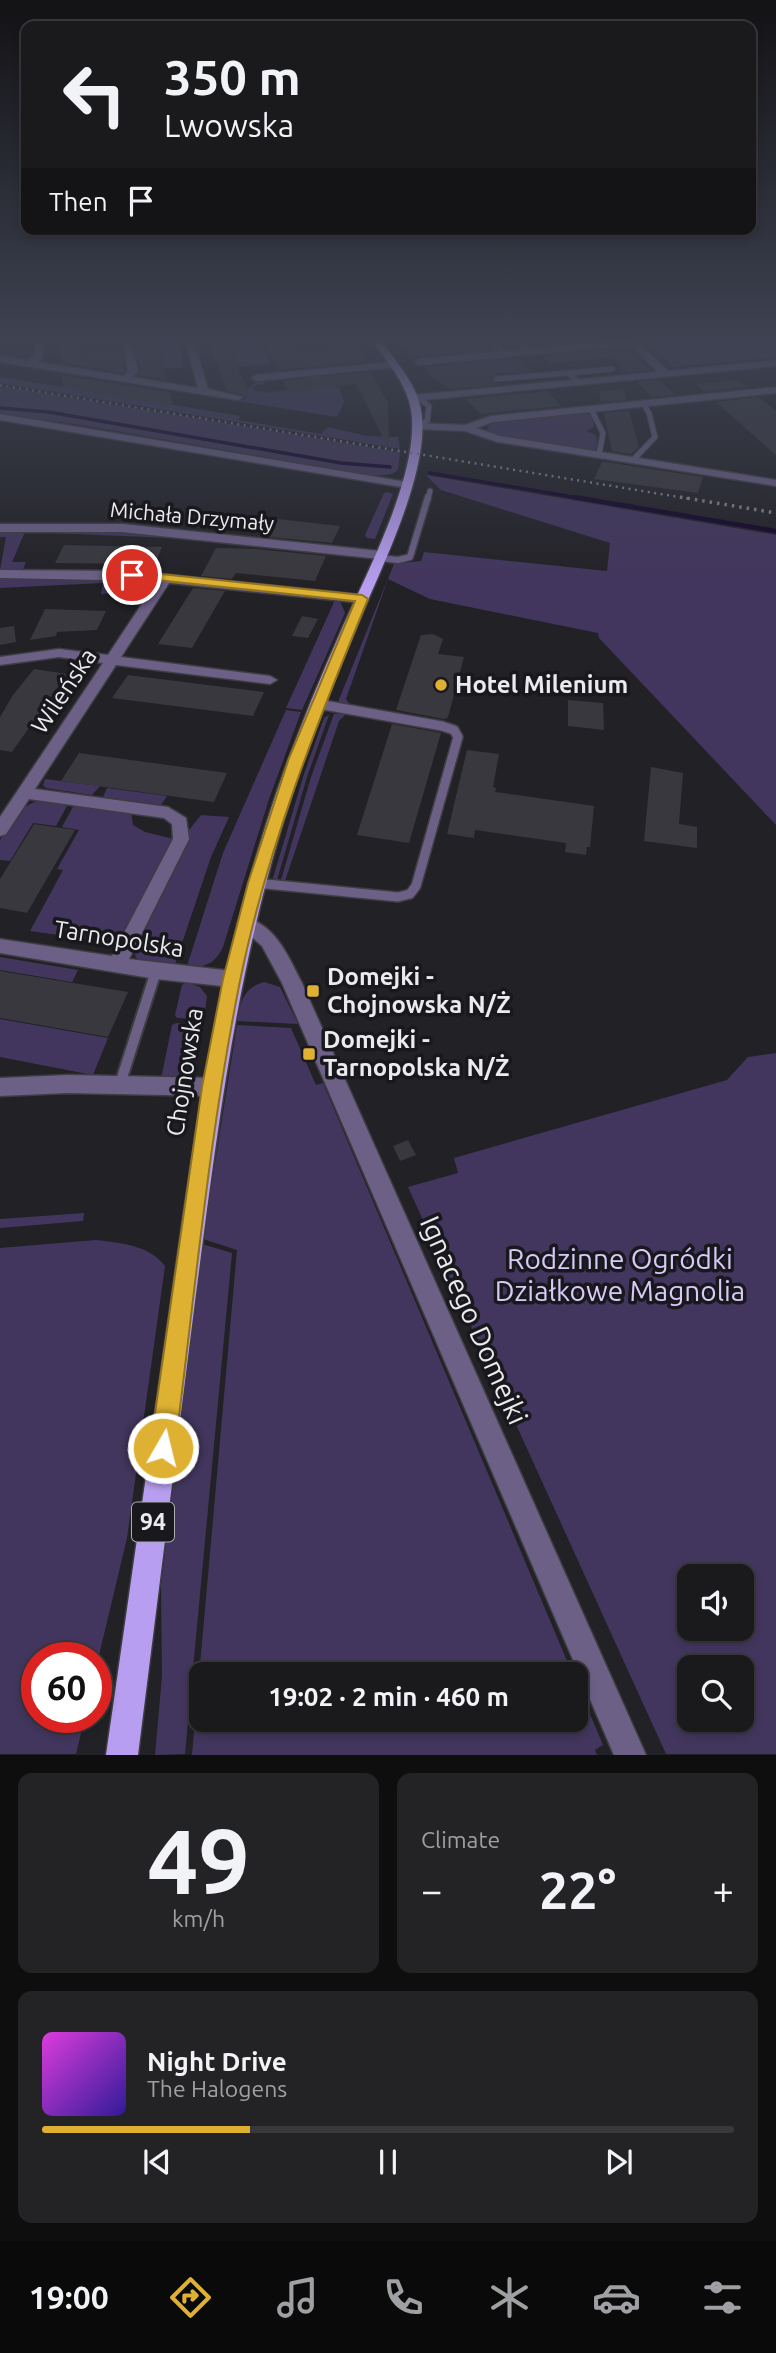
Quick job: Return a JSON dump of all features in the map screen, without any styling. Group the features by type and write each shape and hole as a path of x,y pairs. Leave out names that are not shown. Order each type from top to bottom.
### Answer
{"main road":[{"name":"Chojnowska","path":"122,1755 212,1087 232,979 256,883 296,758 406,489 416,422"}],"street":[{"path":"11,422 406,489"},
{"path":"466,428 483,422"},
{"path":"416,426 466,428 496,439 776,483"},
{"name":"Michała Drzymały","path":"0,528 122,528 380,556"},
{"path":"0,575 84,573 166,578 362,599"},
{"name":"Wileńska","path":"0,830 166,578"},
{"path":"0,661 52,652 270,680"},
{"path":"23,793 168,813 180,822 181,839 117,965"},
{"name":"Ignacego Domejki","path":"246,924 258,929 269,939 292,983 630,1755"},
{"name":"Tarnopolska","path":"0,946 156,971 232,979"},
{"path":"0,1087 120,1084 212,1087"}],"lane":[{"path":"597,422 603,433 599,455"},
{"path":"633,460 655,437 651,422"},
{"path":"380,556 398,560 410,557 430,491"},
{"path":"256,883 398,897 410,894 416,887 458,737 454,730 442,726 318,704"},
{"path":"120,1084 156,971"}],"green space":[{"path":"59,422 218,422 400,452 398,470 392,474 375,476"},
{"path":"236,422 321,434 328,427 367,436 398,437 400,449"},
{"path":"491,422 593,422 594,427 586,431 596,435 598,447 594,450 498,437 486,431"},
{"path":"426,475 776,535 776,825 599,638 598,633 430,599 388,579 346,699 350,705 338,702 394,564 421,561 424,552 607,571 610,543 441,490"},
{"path":"384,493 393,494 375,539 367,538 365,535"},
{"path":"0,531 121,532 328,553 172,538 25,532 12,562 26,562 23,569 0,570 6,537 0,537"},
{"path":"0,579 128,579 139,586 145,596 139,607 133,592 101,594 103,583 0,588"},
{"path":"335,600 341,603 345,613 302,710 286,708"},
{"path":"286,710 301,712 269,799 223,947 209,964 187,966 223,853"},
{"path":"347,713 339,721 285,881 281,880 311,777 334,714"},
{"path":"329,715 307,777 277,880 273,878 304,774 324,718"},
{"path":"45,779 100,786 92,795 46,788 43,785"},
{"path":"107,788 167,796 161,805 103,797"},
{"path":"38,800 68,804 56,826 33,823 10,861 0,860 0,840 19,810"},
{"path":"74,805 131,812 133,825 145,832 174,839 122,944 30,931 63,870 57,869 79,830 62,827"},
{"path":"201,815 229,817 211,857 174,967 138,961 133,951 189,830"},
{"path":"0,957 78,970 72,982 0,970"},
{"path":"186,982 200,987 207,996 204,1019 177,1018 175,1015 182,985"},
{"path":"264,982 280,987 298,1024 237,1021 244,996 251,988"},
{"path":"0,1019 108,1038 93,1075 0,1057"},
{"path":"203,1024 193,1069 182,1078 161,1079 172,1025"},
{"path":"237,1025 291,1028 316,1085 323,1083 568,1662 200,1662 237,1250 203,1239"},
{"name":"Rodzinne Ogródki Działkowe Magnolia","path":"776,1053 776,1754 666,1754 408,1187 458,1173 454,1158 727,1080 748,1057"},
{"path":"84,1213 83,1221 0,1228 0,1219"},
{"path":"96,1240 143,1249 165,1266 127,1538 102,1642 21,1642 21,1733 81,1733 76,1754 0,1754 0,1248"},
{"path":"202,1244 232,1253 194,1662 189,1662 189,1711 185,1754 155,1755 162,1676 161,1585"},
{"path":"588,1709 603,1745 595,1750 597,1755 192,1755 194,1732 588,1732"}],"building":[{"path":"375,422 388,422 389,449"},
{"path":"606,422 632,422 639,447 631,454 612,451"},
{"path":"739,422 776,422 776,455"},
{"path":"602,462 703,477 698,493 594,479"},
{"path":"260,517 340,526 332,543 259,536"},
{"path":"64,545 162,547 155,564 55,563"},
{"path":"216,548 326,556 315,581 236,573 232,579 201,576"},
{"path":"193,588 225,591 192,648 158,644"},
{"path":"45,609 106,611 97,630 57,632 56,636 30,640"},
{"path":"302,616 318,619 308,638 292,636"},
{"path":"14,626 16,642 0,645 0,628"},
{"name":"Hotel Milenium","path":"433,634 443,639 438,654 464,657 448,717 444,719 396,710 421,635"},
{"path":"34,669 67,674 12,752 0,750 0,717 13,695"},
{"path":"128,675 264,692 253,716 112,698"},
{"path":"568,700 603,703 604,730 568,726"},
{"path":"392,724 441,733 409,843 357,835"},
{"path":"467,750 499,754 493,787 496,788 495,792 594,806 590,847 587,847 586,855 565,852 566,843 475,830 474,838 447,834"},
{"path":"79,753 227,773 214,802 61,781"},
{"path":"651,767 683,773 679,824 697,827 697,848 644,841"},
{"path":"34,824 75,830 27,913 0,908 0,879"},
{"path":"0,971 128,992 108,1037 0,1018"},
{"path":"408,1140 416,1155 400,1161 393,1146"}],"waterway":[{"path":"106,422 341,463 390,467"},
{"path":"430,473 585,499"},
{"path":"574,497 776,531"}],"railway":[{"path":"224,422 691,499"},
{"path":"680,497 776,513"}],"place":[{"name":"Hotel Milenium","path":"441,685"},
{"name":"Domejki - Chojnowska N/Ż","path":"313,991"},
{"name":"Domejki - Tarnopolska N/Ż","path":"309,1054"}],"route":[{"path":"132,575 362,599 296,758 256,883 232,979 212,1087 163,1448"}]}
